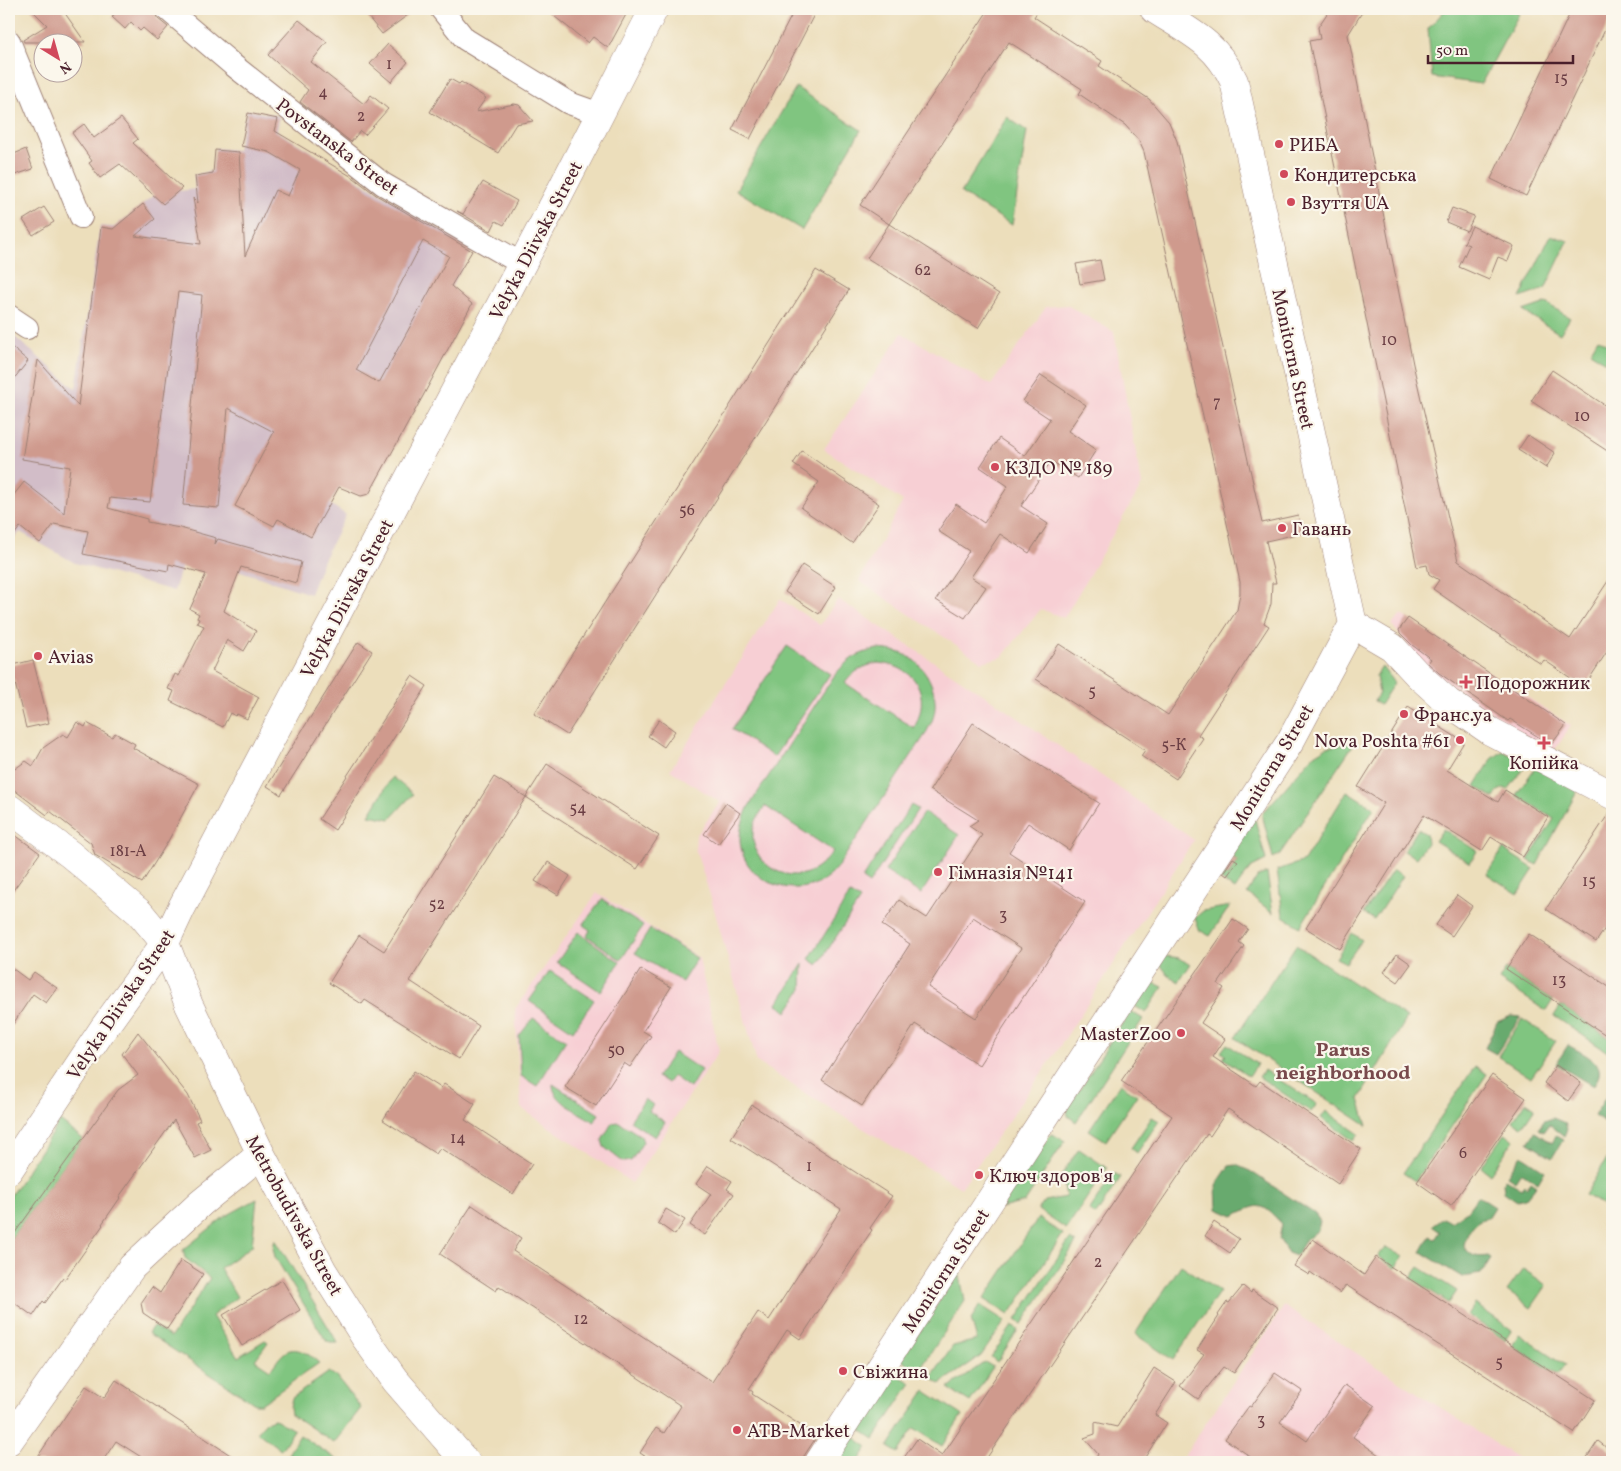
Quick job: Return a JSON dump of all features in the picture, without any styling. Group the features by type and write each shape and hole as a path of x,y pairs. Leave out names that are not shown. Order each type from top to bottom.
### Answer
{"street":[{"name":"Povstanska Street","path":"167,9 233,65 383,184 522,264"},
{"path":"441,9 465,39 569,103 600,114"},
{"name":"Velyka Diivska Street","path":"9,1170 104,1029 165,943 181,908 522,264 654,9"},
{"name":"Monitorna Street","path":"819,1462 1290,742 1353,624 1234,81 1227,65 1216,51 1154,9"},
{"path":"9,41 81,217"},
{"path":"1353,624 1392,647 1416,674 1448,702 1490,731 1612,795"},
{"name":"Metrobudivska Street","path":"9,808 71,855 140,913 165,943 189,1005 261,1154 323,1271 394,1380 466,1462"},
{"path":"9,1441 132,1267 201,1203 261,1154"}],"shaded area":[{"path":"247,110 280,116 277,131 473,249 330,504 346,515 323,560 310,594 186,553 174,591 75,563 20,532 9,546 9,332 76,389 100,226 114,227 171,181 180,191 195,189 194,175 212,171 215,148 237,150"},
{"name":"КЗДО № 189","path":"1067,305 1114,332 1142,485 1064,618 1041,609 1002,657 982,662 859,581 903,501 824,449 902,333 991,385 1046,307"},
{"name":"Гімназія №141","path":"780,599 820,625 838,599 1004,708 1194,840 1053,1057 961,1188 757,1062 695,848 696,836 720,802 670,770"},
{"path":"1401,614 1571,726 1552,754 1425,667 1392,625"},
{"path":"597,893 699,958 719,1051 632,1183 521,1108 515,1009"},
{"path":"1284,1306 1524,1462 1180,1462"}],"green space":[{"path":"1446,9 1513,9 1519,14 1481,84 1432,77 1428,29"},
{"path":"796,87 861,130 802,230 736,190"},
{"path":"1007,117 1027,131 1012,225 961,193"},
{"path":"1551,235 1568,241 1545,289 1520,298"},
{"path":"1546,303 1570,318 1560,334 1523,311"},
{"path":"1598,338 1612,347 1612,366 1590,352"},
{"path":"787,646 830,674 774,757 732,729"},
{"path":"877,649 899,652 911,658 924,670 934,695 935,704 932,721 925,735 839,865 831,874 812,885 798,888 784,887 771,883 759,876 749,866 743,854 740,835 747,810 834,676 853,658","holes":["878,663 891,665 902,670 911,676 917,684 921,693 921,704 914,728 845,683 859,670","765,806 833,851 817,868 806,873 794,875 782,873 772,868 763,861 756,851 753,840 755,824"]},
{"path":"1382,667 1394,683 1380,705 1374,701 1379,693 1376,676"},
{"path":"1350,739 1355,742 1280,854 1273,858 1262,814 1314,755 1327,747 1346,744"},
{"path":"1503,751 1527,764 1508,790 1504,788 1498,791 1494,798 1475,786 1492,759"},
{"path":"1535,768 1578,790 1537,865 1528,860 1554,819 1516,795"},
{"path":"392,777 413,794 390,819 369,815"},
{"path":"1347,791 1374,808 1300,927 1283,916 1277,870 1304,861"},
{"path":"911,805 918,809 869,884 862,879"},
{"path":"924,812 959,835 921,894 885,871"},
{"path":"1255,819 1266,860 1250,868 1235,890 1217,877 1214,867 1228,876 1238,861 1228,853"},
{"path":"1418,829 1426,834 1427,843 1416,858 1404,851"},
{"path":"1443,829 1477,851 1470,863 1435,841"},
{"path":"1503,849 1534,869 1518,894 1487,874"},
{"path":"1393,870 1403,876 1374,920 1364,913"},
{"path":"1267,873 1273,913 1247,893 1258,876"},
{"path":"850,894 860,900 818,965 809,959"},
{"path":"602,899 643,926 621,960 587,936 590,930 583,925"},
{"path":"1230,906 1210,936 1199,930 1195,918 1203,911"},
{"path":"650,929 697,958 682,982 635,953"},
{"path":"578,932 620,962 601,992 557,962"},
{"path":"1352,933 1362,940 1346,963 1336,958"},
{"path":"1296,945 1407,1018 1359,1099 1367,1126 1235,1038"},
{"path":"1165,956 1180,958 1190,965 1179,982 1168,975 1160,964"},
{"path":"803,964 802,989 787,1012 777,1004"},
{"path":"1506,969 1553,1000 1546,1011 1499,980"},
{"path":"550,971 594,1000 573,1031 529,1001"},
{"path":"1152,982 1163,987 1146,1013 1133,1005 1147,984"},
{"path":"1561,1005 1612,1040 1612,1055 1554,1016"},
{"path":"1130,1011 1143,1019 1076,1122 1068,1116 1067,1109"},
{"path":"1511,1016 1521,1017 1496,1054 1485,1048 1497,1022"},
{"path":"533,1018 566,1040 537,1086 521,1076 519,1036"},
{"path":"1522,1019 1556,1041 1531,1078 1498,1056"},
{"path":"1227,1044 1257,1064 1249,1076 1223,1058 1226,1055 1221,1052"},
{"path":"1568,1045 1589,1057 1597,1065 1599,1075 1593,1086 1556,1064"},
{"path":"674,1052 701,1070 690,1088 673,1076 668,1083 657,1077"},
{"path":"1475,1066 1487,1074 1415,1181 1403,1173"},
{"path":"1264,1070 1317,1104 1311,1112 1259,1077"},
{"path":"553,1084 599,1114 594,1122 562,1101 557,1096"},
{"path":"1120,1084 1137,1095 1106,1141 1089,1130"},
{"path":"1612,1087 1612,1127 1594,1116"},
{"path":"645,1099 653,1105 649,1111 665,1122 655,1137 630,1121"},
{"path":"1526,1102 1535,1108 1522,1127 1513,1121"},
{"path":"1326,1111 1359,1134 1354,1141 1321,1118"},
{"path":"1152,1117 1159,1121 1137,1153 1131,1148"},
{"path":"1553,1118 1565,1123 1567,1129 1564,1136 1549,1124 1543,1132 1538,1129 1544,1121"},
{"path":"60,1121 83,1139 9,1241 9,1198"},
{"path":"619,1122 641,1136 643,1142 631,1161 623,1162 604,1147 602,1140 612,1123"},
{"path":"1535,1132 1552,1143 1556,1136 1563,1140 1552,1158 1528,1143"},
{"path":"1052,1134 1065,1141 1025,1202 1001,1208 1050,1135"},
{"path":"1504,1134 1514,1140 1490,1174 1481,1167"},
{"path":"1079,1149 1107,1168 1066,1229 1038,1210 1044,1201 1066,1197 1062,1174"},
{"path":"1612,1150 1612,1199 1607,1208 1585,1195"},
{"path":"1521,1155 1545,1171 1538,1183 1521,1172 1515,1181 1507,1176"},
{"path":"1236,1165 1250,1171 1315,1214 1320,1221 1318,1230 1305,1241 1296,1256 1288,1253 1279,1239 1282,1224 1264,1208 1260,1206 1255,1207 1233,1216 1217,1209 1216,1185 1229,1166"},
{"path":"1114,1173 1121,1177 1096,1215 1089,1211"},
{"path":"1505,1179 1522,1189 1525,1185 1527,1187 1530,1182 1536,1186 1525,1199 1517,1201 1504,1192 1503,1183"},
{"path":"1478,1196 1495,1207 1488,1218 1479,1221 1472,1227 1464,1245 1468,1252 1473,1255 1491,1258 1481,1274 1462,1277 1421,1252 1430,1236 1435,1239 1440,1232 1432,1226 1443,1218 1451,1222 1467,1211"},
{"path":"257,1199 252,1246 220,1268 237,1297 212,1316 238,1357 265,1340 268,1342 255,1360 270,1370 283,1354 292,1350 302,1351 319,1363 261,1404 255,1404 148,1333 153,1326 171,1337 210,1278 185,1258 183,1250 224,1217"},
{"path":"1038,1218 1063,1234 1009,1315 984,1299"},
{"path":"275,1239 338,1343 330,1343 325,1339 275,1257 273,1248"},
{"path":"1070,1239 1076,1243 1022,1324 1016,1320"},
{"path":"1386,1247 1403,1257 1395,1268 1378,1256"},
{"path":"1181,1265 1220,1291 1173,1360 1135,1334"},
{"path":"1419,1267 1457,1291 1449,1303 1411,1278"},
{"path":"1523,1269 1547,1285 1531,1308 1507,1291"},
{"path":"959,1271 965,1301 919,1371 901,1360"},
{"path":"1475,1304 1512,1330 1505,1340 1468,1315"},
{"path":"980,1305 1005,1321 981,1356 940,1384 931,1378 953,1346 977,1340 971,1319"},
{"path":"1012,1326 1018,1330 997,1362 991,1357"},
{"path":"1519,1334 1565,1365 1558,1375 1512,1345"},
{"path":"985,1362 993,1367 970,1402 948,1388"},
{"path":"329,1372 337,1377 361,1408 334,1443 291,1414 290,1407 292,1398"},
{"path":"893,1372 911,1383 874,1439 856,1427"},
{"path":"925,1391 962,1415 942,1446 914,1428 898,1453 888,1447"},
{"path":"274,1419 294,1430 281,1450 257,1432 266,1422"},
{"path":"300,1435 341,1462 300,1462 288,1454"},
{"path":"851,1435 868,1447 858,1462 833,1462"}],"building":[{"path":"31,9 62,9 78,32 36,32 47,25"},
{"path":"115,9 154,9 158,19 168,27 157,40 143,28 140,31 131,22 125,29 112,17 117,11"},
{"path":"378,9 416,9 382,34 368,17"},
{"path":"545,9 629,9 608,48 593,37 588,43"},
{"path":"795,9 817,9 750,139 732,130"},
{"path":"989,9 1039,9 1034,17 1102,61 1099,66 1149,99 1169,122 1177,141 1262,523 1298,515 1302,533 1266,541 1276,583 1272,583 1271,604 1264,623 1269,626 1198,735 1203,738 1176,779 1141,756 1145,750 1036,679 1059,644 1168,715 1237,610 1240,582 1144,152 1139,141 1125,125 1079,94 1082,89 1009,42 889,224 860,205"},
{"path":"1330,9 1364,9 1348,35 1413,364 1458,561 1570,639 1612,575 1612,644 1584,687 1544,660 1541,664 1433,589 1439,580 1429,574 1427,565 1417,567 1309,41 1320,39 1318,27"},
{"path":"1572,9 1612,9 1612,15 1526,196 1491,179"},
{"path":"299,20 327,42 311,62 364,104 371,95 388,109 365,135 360,131 351,142 300,102 308,90 268,55"},
{"path":"32,34 32,42 24,42 23,40"},
{"path":"388,44 408,62 391,82 370,64"},
{"path":"450,79 459,84 461,82 486,98 476,112 514,104 519,105 533,121 516,124 498,153 430,112"},
{"path":"248,113 278,119 275,131 354,178 376,195 472,251 451,286 472,304 369,494 361,496 339,487 311,537 278,519 274,526 235,506 274,432 228,408 219,508 183,505 202,295 178,292 150,502 110,498 108,508 147,519 147,522 180,528 216,538 215,544 218,539 301,562 296,583 241,567 224,611 256,631 244,651 227,640 212,671 259,697 247,719 230,713 223,727 170,701 174,691 168,689 175,674 179,676 204,626 197,623 199,614 190,609 206,574 169,564 168,571 83,554 88,531 54,524 40,543 20,527 9,542 9,501 24,482 64,513 70,467 22,459 38,360 78,406 101,227 113,229 143,204 155,219 135,236 201,244 193,198 198,203 195,176 213,173 215,150 239,152 245,256 275,190 288,196 300,170 269,152 241,146","holes":["423,241 449,256 379,383 356,370"]},
{"path":"121,118 138,139 133,143 182,188 163,204 120,164 100,178 89,163 92,161 72,133 84,124 94,138"},
{"path":"26,149 33,169 9,177 9,156"},
{"path":"483,182 517,201 504,225 496,221 491,231 457,211 463,214"},
{"path":"44,207 54,222 33,235 23,220"},
{"path":"1452,208 1474,216 1467,231 1446,222"},
{"path":"889,224 999,294 978,328 867,258"},
{"path":"1472,226 1514,246 1508,261 1498,257 1489,280 1459,267 1469,245 1464,243"},
{"path":"1100,260 1104,280 1080,284 1076,264"},
{"path":"816,270 849,290 567,735 534,714"},
{"path":"9,345 28,361 9,385"},
{"path":"1552,370 1612,410 1612,454 1531,401"},
{"path":"1041,375 1086,405 1068,431 1096,450 1078,478 1051,461 1021,506 1048,524 1029,553 1000,534 971,577 986,587 965,618 936,600 969,551 938,531 956,504 984,523 1008,486 980,467 999,438 1025,456 1050,419 1023,401"},
{"path":"1528,435 1555,453 1546,468 1518,450"},
{"path":"802,451 879,504 852,543 801,508 819,482 793,464"},
{"path":"802,565 836,587 819,614 785,592"},
{"path":"1408,618 1566,725 1551,745 1510,719 1508,721 1439,673 1428,663 1431,659 1400,633 1399,630"},
{"path":"358,642 372,651 281,795 267,786"},
{"path":"33,660 49,723 26,728 14,679 9,681 9,666"},
{"path":"412,676 427,686 335,830 319,819"},
{"path":"1408,707 1464,742 1447,770 1498,802 1505,790 1548,817 1523,857 1491,837 1482,851 1424,815 1340,949 1306,928 1384,803 1358,787"},
{"path":"659,720 675,731 664,747 648,736"},
{"path":"77,722 85,727 87,723 112,737 115,733 135,744 133,748 199,784 167,843 142,883 95,855 91,843 50,811 47,815 9,786 9,773 26,761 33,766 43,748 63,734 68,737"},
{"path":"973,723 1099,803 1069,850 1028,823 1009,852 1085,902 979,1065 915,1024 862,1106 822,1080 910,944 882,925 899,900 927,918 982,835 969,826 978,820 930,790","holes":["973,917 1021,948 976,1018 928,987"]},
{"path":"547,764 659,836 637,869 526,797"},
{"path":"494,777 526,797 410,981 479,1026 459,1059 365,1000 362,1004 329,983 359,935 384,951"},
{"path":"726,803 740,813 718,844 704,834"},
{"path":"1611,810 1612,931 1606,927 1596,942 1546,909"},
{"path":"15,835 40,853 9,896 9,845"},
{"path":"1233,858 1238,861 1227,876 1223,873"},
{"path":"548,862 570,876 558,895 535,881"},
{"path":"1457,895 1472,906 1452,936 1436,925"},
{"path":"1233,919 1248,929 1239,942 1244,946 1218,984 1224,988 1201,1023 1225,1039 1213,1057 1256,1086 1260,1081 1361,1149 1338,1184 1228,1109 1210,1136 1207,1134 984,1462 901,1462 917,1439 942,1456 1172,1116 1121,1081"},
{"path":"1529,934 1612,989 1612,1039 1506,969"},
{"path":"1397,954 1411,964 1398,982 1384,972"},
{"path":"9,966 28,980 34,972 57,988 46,1003 33,994 9,1030"},
{"path":"641,969 671,987 643,1031 651,1036 630,1067 624,1063 596,1106 565,1087"},
{"path":"138,1032 188,1095 200,1120 196,1122 211,1150 195,1158 174,1120 119,1197 103,1225 65,1279 63,1278 45,1303 43,1301 33,1316 9,1299 9,1241 118,1090 138,1075 122,1054"},
{"path":"1556,1065 1581,1083 1568,1101 1544,1083"},
{"path":"414,1071 441,1088 444,1084 475,1104 465,1120 532,1164 513,1194 440,1148 436,1154 383,1120"},
{"path":"1492,1075 1526,1098 1451,1206 1417,1182"},
{"path":"752,1105 892,1196 870,1228 872,1230 800,1339 787,1330 749,1389 753,1392 752,1394 817,1436 800,1462 654,1462 640,1453 656,1428 664,1433 681,1406 499,1286 496,1291 440,1254 472,1205 521,1238 513,1251 712,1382 758,1312 769,1320 841,1209 731,1138"},
{"path":"708,1166 732,1181 727,1189 734,1194 705,1235 690,1225 711,1194 696,1184"},
{"path":"666,1209 685,1220 675,1235 658,1223"},
{"path":"1214,1222 1239,1239 1230,1253 1205,1236"},
{"path":"1313,1239 1364,1275 1376,1257 1595,1400 1574,1433 1346,1285 1340,1293 1310,1272 1309,1275 1294,1266"},
{"path":"181,1260 203,1274 167,1329 143,1313 141,1303 152,1287 160,1293"},
{"path":"282,1280 300,1310 242,1346 223,1315"},
{"path":"1243,1286 1251,1293 1252,1290 1278,1308 1234,1373 1224,1367 1198,1399 1180,1386 1204,1354 1197,1350 1218,1315 1227,1302 1229,1303"},
{"path":"1154,1368 1176,1382 1155,1415 1167,1423 1142,1462 1094,1462 1098,1454 1084,1438 1095,1434 1095,1422 1117,1427"},
{"path":"1275,1373 1302,1391 1280,1422 1307,1441 1345,1385 1375,1406 1353,1437 1389,1462 1258,1462 1225,1439"},
{"path":"116,1380 241,1462 149,1462 116,1441 102,1462 34,1462 86,1386 104,1398"},
{"path":"1598,1441 1612,1452 1605,1462 1584,1462"}],"place":[{"name":"РИБА","path":"1279,144"},
{"name":"Кондитерська","path":"1284,174"},
{"name":"Взуття UA","path":"1291,202"},
{"name":"КЗДО № 189","path":"995,467"},
{"name":"Гавань","path":"1282,528"},
{"name":"Avias","path":"38,656"},
{"name":"Подорожник","path":"1466,682"},
{"name":"Франс.уа","path":"1404,714"},
{"name":"Nova Poshta #61","path":"1460,740"},
{"name":"Копійка","path":"1544,743"},
{"name":"Гімназія №141","path":"938,872"},
{"name":"MasterZoo","path":"1181,1033"},
{"name":"Ключ здоров'я","path":"979,1175"},
{"name":"Свіжина","path":"843,1371"},
{"name":"ATB-Market","path":"737,1430"}],"district":[{"name":"Parus neighborhood","path":"1343,1060"}]}
